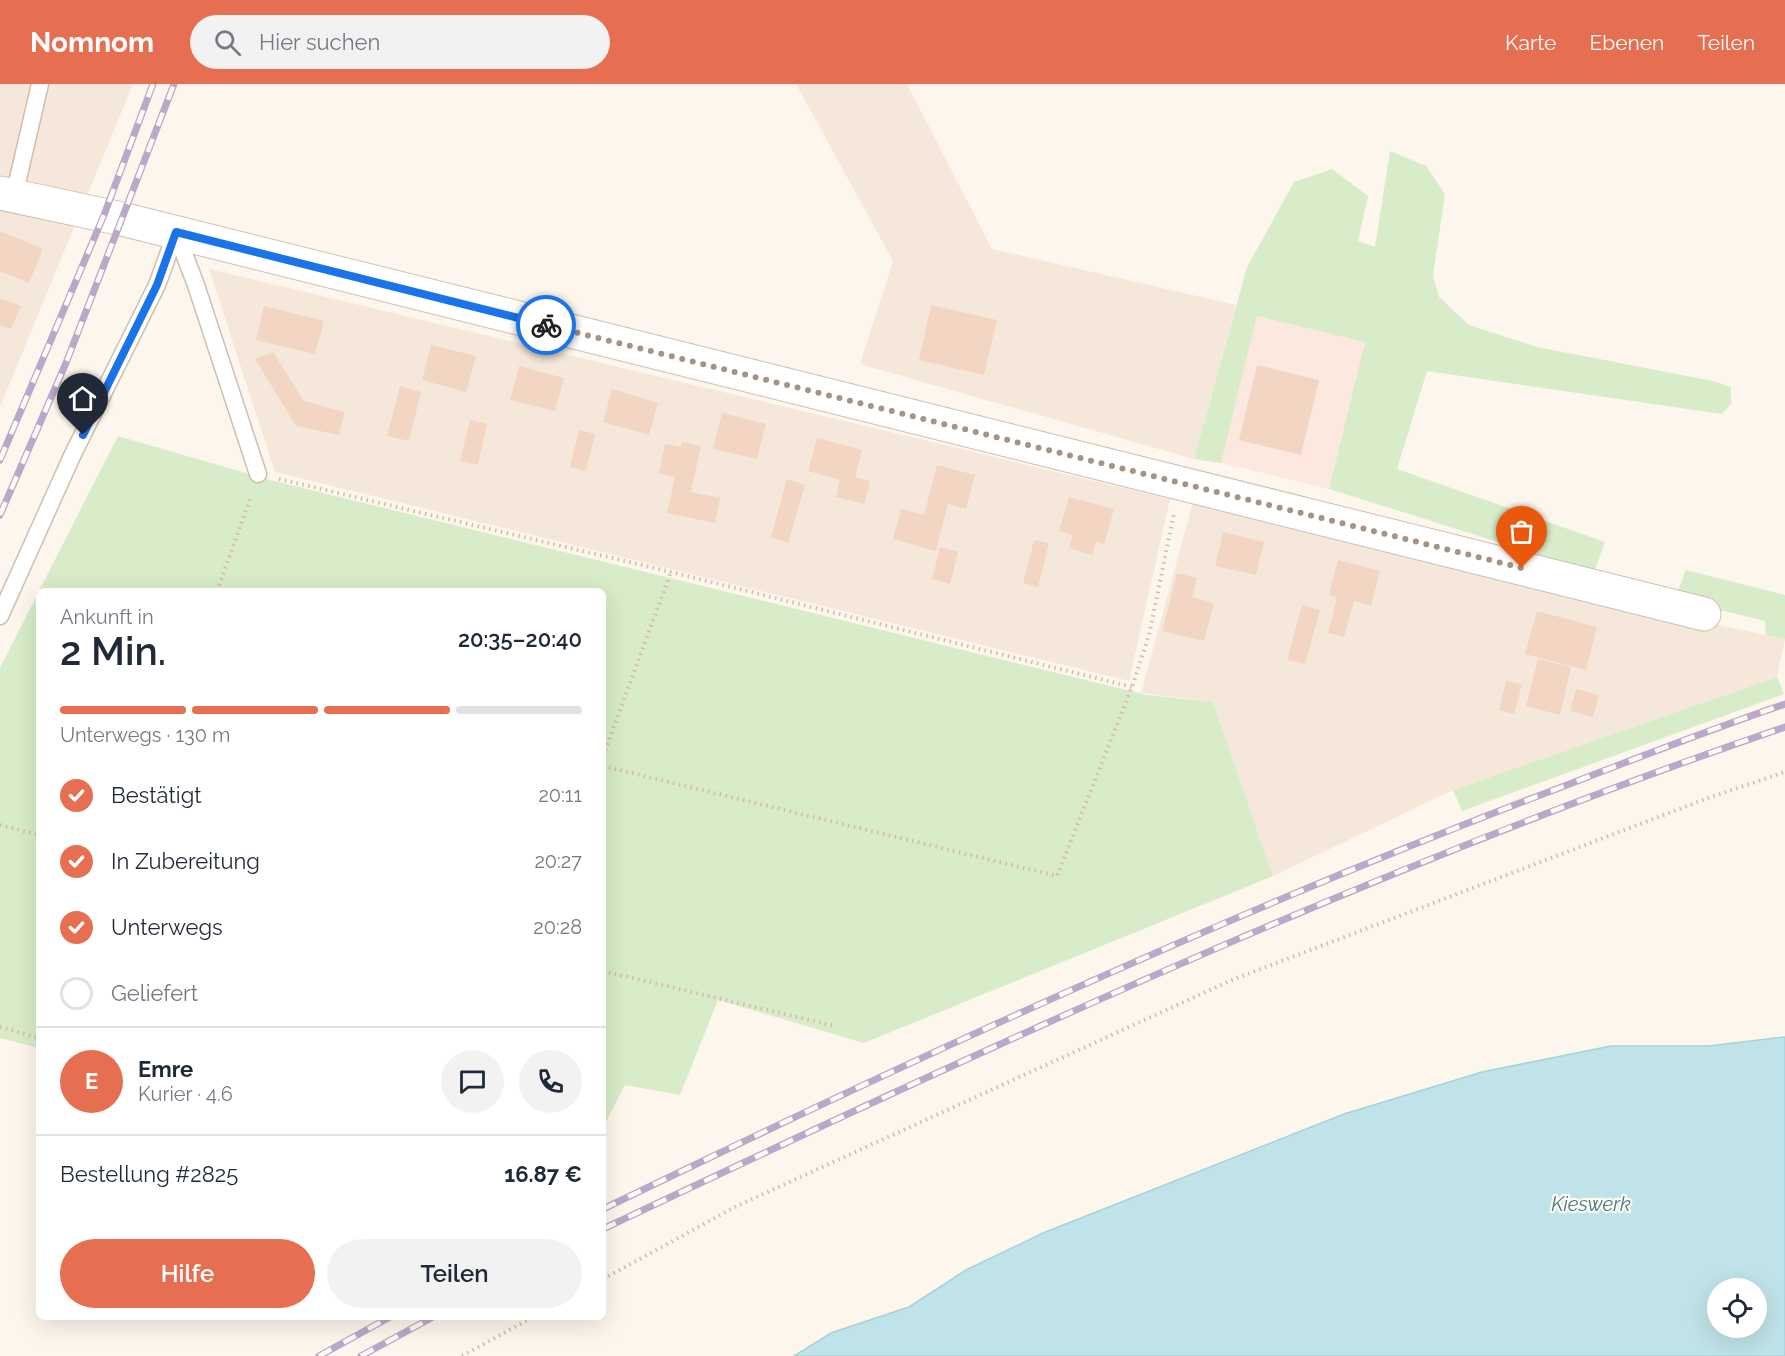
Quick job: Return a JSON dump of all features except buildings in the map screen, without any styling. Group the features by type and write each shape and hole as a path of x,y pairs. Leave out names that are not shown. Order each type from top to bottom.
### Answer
{"street":[{"path":"7,195 176,232 1704,614"}],"lane":[{"path":"7,195 40,84"},
{"path":"176,232 196,285 258,474"},
{"path":"0,616 72,456 157,285 176,232"}],"path":[{"path":"218,588 258,474 671,572 1132,687"},
{"path":"606,767 1057,876 1132,687 1149,635 1180,483"},
{"path":"606,748 671,572"},
{"path":"606,1277 737,1206 1232,980 1708,798 1785,772"},
{"path":"0,825 36,834"},
{"path":"606,972 835,1026"},
{"path":"0,1027 36,1037"},
{"path":"462,1356 528,1320"}],"shaded area":[{"path":"0,84 133,84 0,407"},
{"path":"796,84 907,84 992,249 1236,305 1194,459 860,364 893,261"},
{"path":"209,269 1170,499 1129,681 275,472"},
{"path":"1257,316 1365,342 1329,489 1221,463"},
{"path":"1193,502 1514,582 1785,639 1777,677 1453,790 1273,876 1213,702 1141,693"}],"green space":[{"path":"1390,151 1426,166 1445,194 1433,276 1439,297 1469,325 1537,347 1713,381 1731,387 1731,404 1722,414 1427,371 1397,469 1605,542 1594,572 1329,489 1365,342 1257,316 1221,463 1194,459 1247,267 1294,182 1332,169 1368,196 1358,241 1375,247"},
{"path":"118,436 270,480 1147,695 1213,702 1273,876 864,1043 718,1000 680,1095 625,1085 606,1122 606,588 41,588"},
{"path":"1686,570 1785,595 1785,639 1766,635 1765,621 1675,599"},
{"path":"36,597 36,1047 0,1038 0,668"},
{"path":"1777,677 1784,694 1462,811 1453,790"}],"water":[{"name":"Kieswerk","path":"1785,1037 1785,1356 794,1356 831,1333 909,1307 966,1270 1043,1233 1344,1114 1482,1072 1611,1046 1708,1046"}],"railway":[{"path":"0,460 104,215 153,84"},
{"path":"0,515 66,363 174,84"},
{"path":"606,1208 960,1040 1201,933 1444,833 1676,743 1785,704"},
{"path":"606,1228 1040,1026 1335,898 1483,838 1785,727"},
{"path":"319,1356 385,1320"},
{"path":"361,1356 427,1320"}],"way so far":[{"path":"546,325 1522,568"}],"route":[{"path":"83,435 157,285 176,232 546,325"}]}
